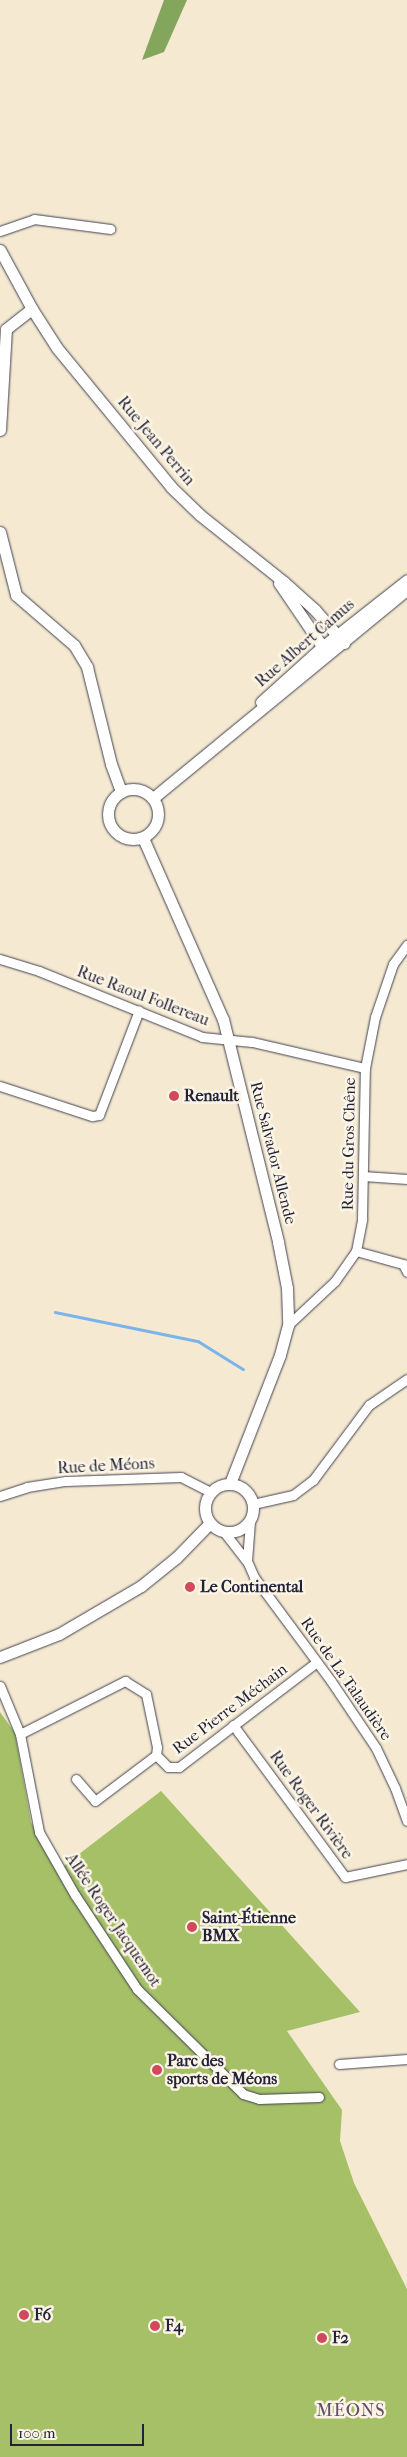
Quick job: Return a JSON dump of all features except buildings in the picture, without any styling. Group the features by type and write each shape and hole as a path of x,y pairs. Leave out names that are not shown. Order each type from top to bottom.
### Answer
{"street":[{"path":"0,231 34,219 110,229"},
{"path":"0,250 32,309 3,328 0,430"},
{"name":"Rue Jean Perrin","path":"32,309 57,348 171,487 200,515 302,598 340,639"},
{"path":"0,532 16,595 74,645 87,667 121,792"},
{"name":"Rue Jean Perrin","path":"274,575 326,651"},
{"name":"Rue Albert Camus","path":"153,798 228,735 251,711 326,651 407,580"},
{"name":"Rue Albert Camus","path":"340,639 407,589"},
{"path":"138,789 153,798 158,813 155,828 143,838 135,840 118,835 108,821 110,804 121,792 138,789"},
{"name":"Rue Salvador Allende","path":"143,838 223,1019 278,1242 287,1288 288,1325 280,1355 230,1483"},
{"name":"Rue du Gros Chêne","path":"288,1325 335,1280 356,1251 362,1219 365,1068 375,1017 393,964 407,944"},
{"name":"Rue Raoul Follereau","path":"0,959 39,971 202,1037 252,1042 365,1068"},
{"path":"0,1086 92,1116 99,1115 139,1010"},
{"path":"363,1176 407,1180"},
{"path":"356,1251 403,1264 407,1272"},
{"path":"253,1504 292,1495 313,1480 370,1405 407,1379"},
{"name":"Rue de Méons","path":"0,1496 27,1487 66,1481 181,1477 210,1492"},
{"path":"247,1561 253,1504 250,1494 244,1488 230,1483 223,1484 210,1492 204,1510 210,1523 224,1532 240,1530 250,1521"},
{"path":"0,1657 59,1634 133,1591 177,1557 210,1523"},
{"name":"Rue de La Talaudière","path":"224,1532 247,1561 254,1577 317,1662 376,1748 395,1788 407,1821"},
{"name":"Rue Pierre Méchain","path":"20,1734 34,1729 89,1697 124,1681 146,1694 157,1747 156,1755 168,1767 179,1767 317,1662"},
{"name":"Allée Roger Jacquemot","path":"0,1686 20,1734 39,1832 75,1895 137,1989 243,2094 259,2099 319,2097"},
{"name":"Rue Roger Rivière","path":"233,1725 345,1877 407,1864"},
{"path":"76,1779 96,1801 156,1755"},
{"path":"339,2064 407,2059"}],"green space":[{"path":"164,0 187,0 164,52 142,60"},
{"name":"Parc des sports de Méons","path":"0,1712 15,1733 31,1822 57,1871 161,1791 360,2012 287,2031 342,2110 340,2141 354,2183 407,2289 407,2457 0,2457"}],"waterway":[{"path":"55,1312 198,1341 243,1369"}],"place":[{"name":"Renault","path":"174,1096"},
{"name":"Le Continental","path":"190,1587"},
{"name":"Saint-Étienne BMX","path":"192,1927"},
{"name":"Parc des sports de Méons","path":"157,2070"},
{"name":"F6","path":"24,2315"},
{"name":"F4","path":"155,2326"},
{"name":"F2","path":"322,2338"}],"district":[{"name":"MÉONS","path":"351,2411"}]}
